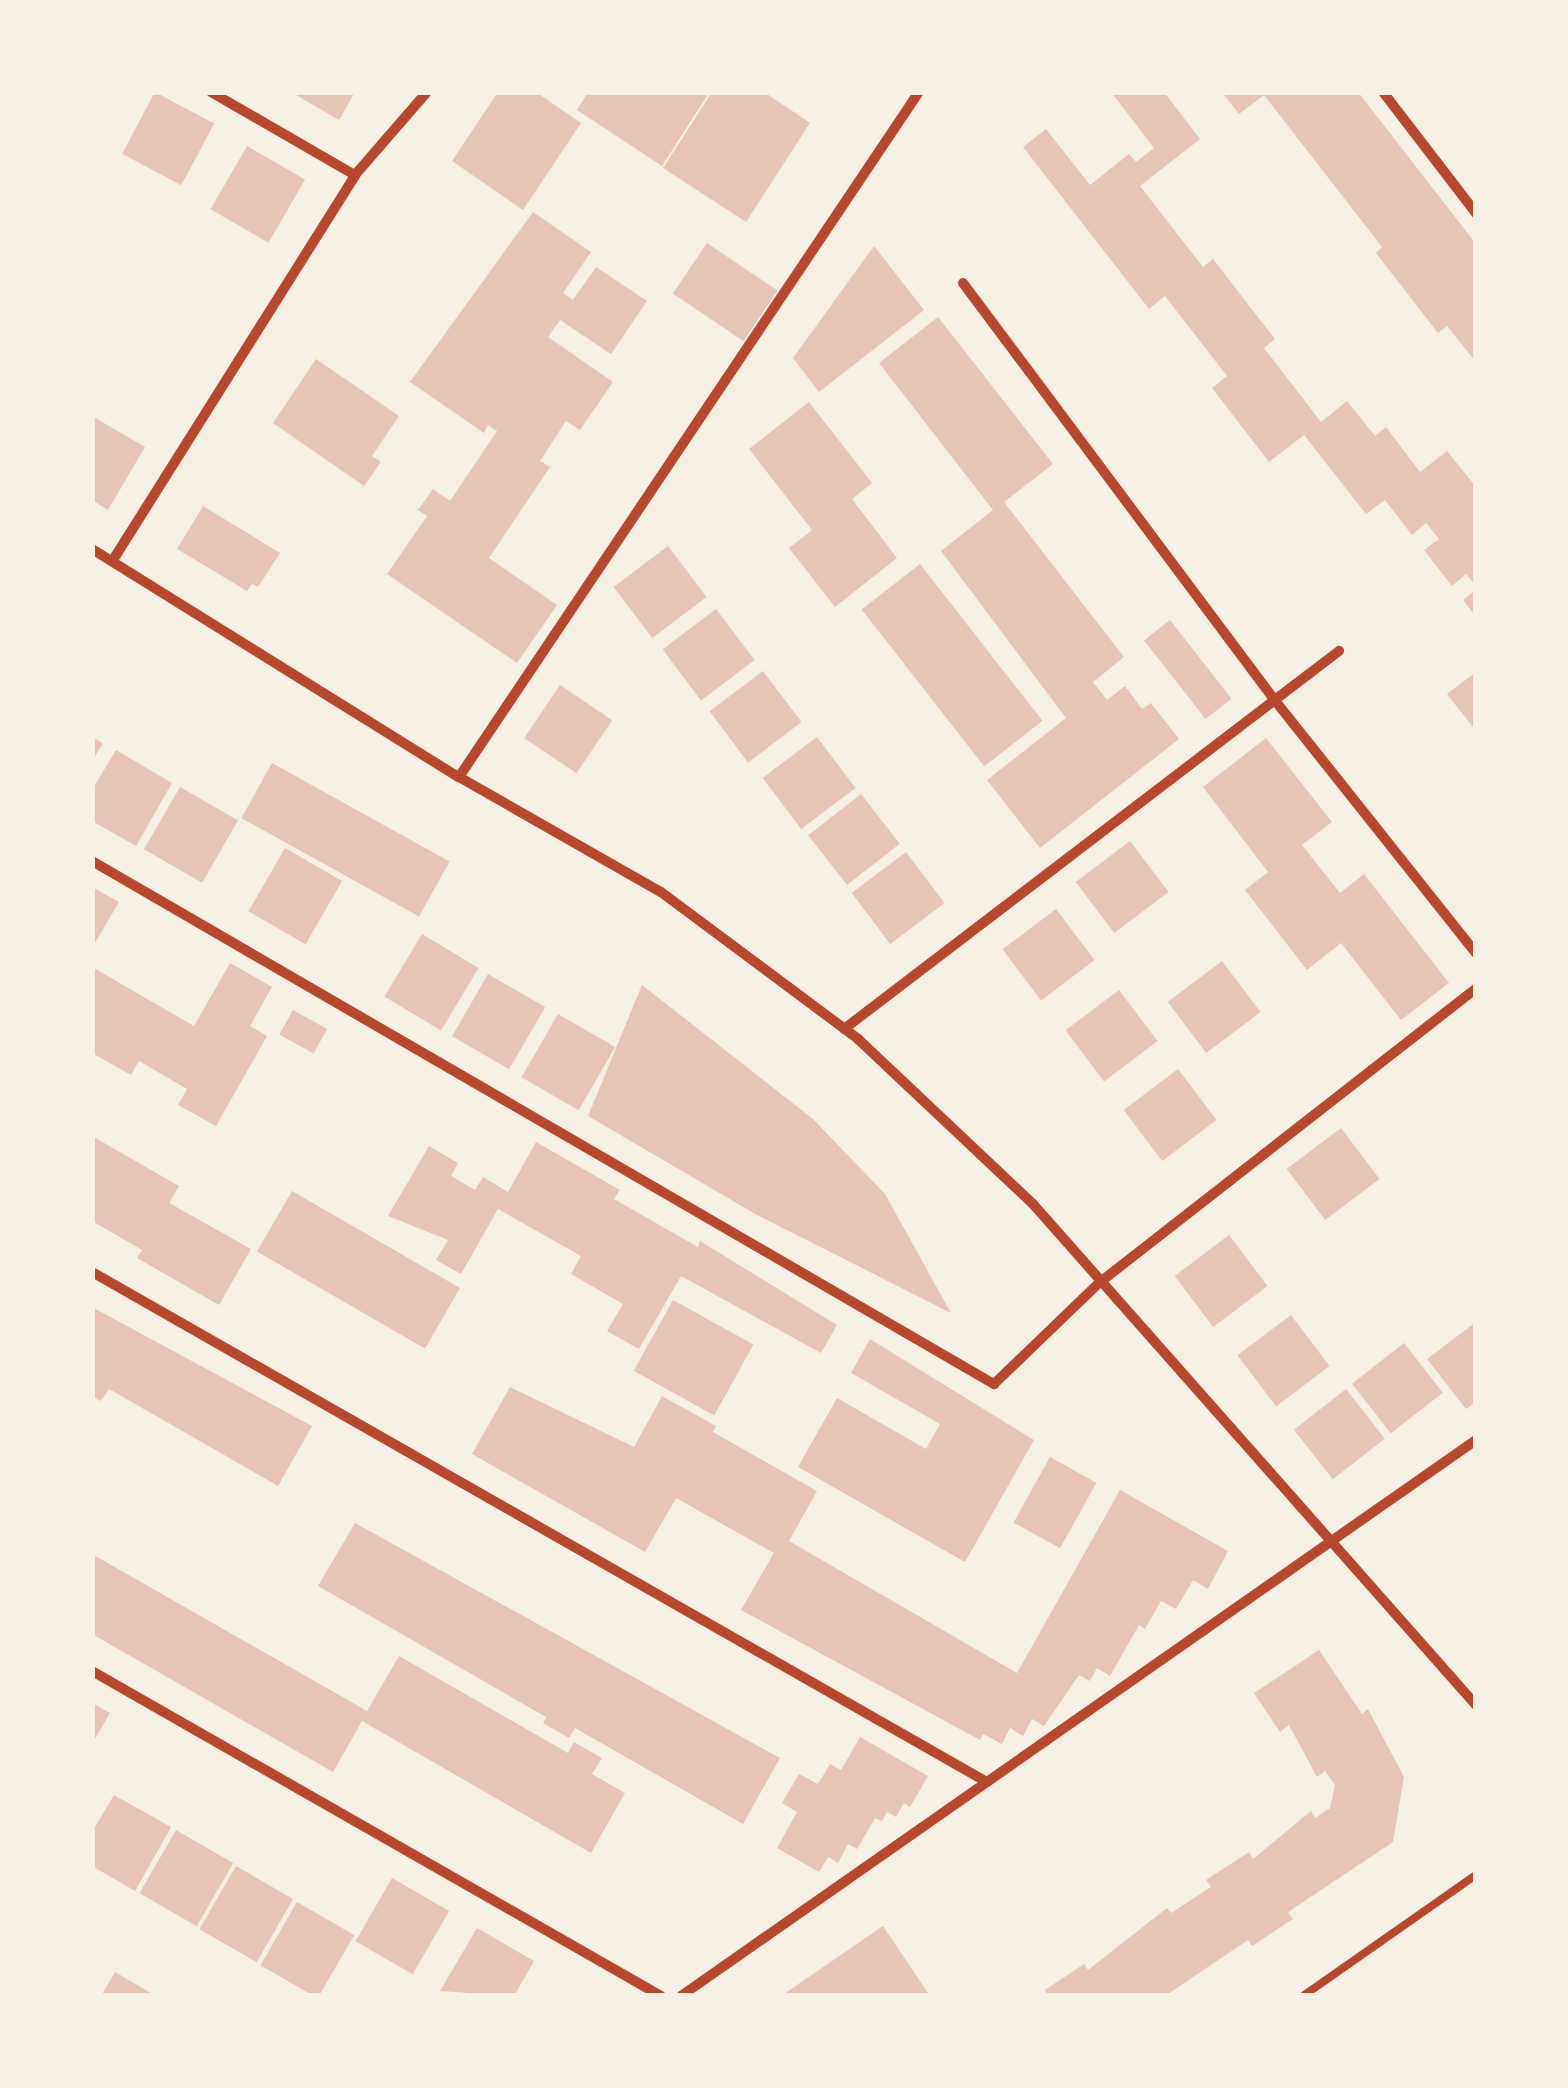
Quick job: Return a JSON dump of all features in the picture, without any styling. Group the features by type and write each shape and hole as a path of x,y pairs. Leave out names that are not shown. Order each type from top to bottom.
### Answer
{"street":[{"path":"210,92 355,175"},
{"path":"114,560 355,175 427,92"},
{"path":"459,777 895,137 919,92"},
{"path":"1384,92 1476,213"},
{"path":"963,284 1273,698 1476,953"},
{"path":"92,549 459,777 677,902 844,1028 1033,1204 1476,1706"},
{"path":"844,1028 1339,651"},
{"path":"92,861 994,1384 1099,1283 1476,988"},
{"path":"92,1272 987,1782"},
{"path":"681,1996 1476,1440"},
{"path":"92,1672 661,1996"}],"lane":[{"path":"1303,1996 1476,1875"}],"building":[{"path":"155,92 214,123 181,185 122,154"},
{"path":"291,92 355,92 339,120"},
{"path":"498,92 536,92 581,123 523,210 452,161"},
{"path":"588,92 702,92 707,96 662,166 577,110"},
{"path":"712,92 764,92 810,123 746,222 663,168"},
{"path":"1111,92 1164,92 1200,139 1140,186 1203,267 1213,259 1275,339 1264,348 1321,422 1347,401 1375,436 1386,427 1420,472 1447,451 1476,487 1476,586 1466,574 1452,586 1424,550 1439,539 1426,523 1412,535 1385,500 1366,514 1304,435 1269,462 1212,388 1227,376 1165,296 1149,309 1023,147 1046,129 1090,185 1129,154 1136,162 1154,148"},
{"path":"1222,92 1358,92 1476,244 1476,362 1447,326 1438,333 1376,253 1382,247 1264,95 1239,114"},
{"path":"247,146 305,179 269,243 210,209"},
{"path":"533,212 591,252 563,293 573,300 596,267 647,301 611,354 560,320 548,337 613,382 580,430 566,421 540,461 550,467 489,558 557,605 517,663 387,574 427,516 418,510 433,489 450,501 497,431 488,425 484,433 410,382"},
{"path":"707,243 777,291 743,341 673,294"},
{"path":"874,246 924,310 819,392 793,358"},
{"path":"938,317 1053,464 1004,502 1124,657 1093,682 1107,700 1125,686 1142,709 1151,703 1179,739 1040,848 987,780 1066,718 941,551 993,510 879,363"},
{"path":"316,359 399,416 372,456 381,462 364,486 273,423"},
{"path":"809,402 872,483 852,499 897,558 835,607 789,548 812,530 749,449"},
{"path":"92,416 145,447 108,510 92,500"},
{"path":"203,506 280,553 258,587 252,584 247,591 177,549"},
{"path":"668,546 707,597 652,638 614,587"},
{"path":"920,564 1043,721 984,766 862,610"},
{"path":"1476,590 1476,617 1463,600"},
{"path":"716,609 755,660 701,700 662,649"},
{"path":"1170,620 1232,699 1206,719 1144,640"},
{"path":"763,671 802,722 748,762 709,711"},
{"path":"1476,672 1476,731 1447,694"},
{"path":"560,685 612,720 576,773 524,738"},
{"path":"92,737 103,743 92,761"},
{"path":"817,737 856,788 801,829 763,778"},
{"path":"1266,738 1332,822 1302,845 1340,893 1364,874 1449,983 1401,1020 1341,943 1307,970 1245,890 1268,872 1203,787"},
{"path":"116,750 172,783 136,846 92,821 92,790"},
{"path":"272,763 450,861 419,917 241,818"},
{"path":"180,787 238,820 202,883 144,849"},
{"path":"861,794 900,844 847,885 808,835"},
{"path":"1130,841 1169,892 1114,933 1076,882"},
{"path":"285,848 342,881 306,944 248,911"},
{"path":"906,852 945,903 890,944 852,893"},
{"path":"92,887 119,902 92,948"},
{"path":"1056,909 1095,960 1041,1000 1002,949"},
{"path":"422,934 479,968 441,1031 384,997"},
{"path":"1222,961 1261,1012 1206,1053 1168,1002"},
{"path":"230,963 272,987 250,1026 267,1036 216,1126 178,1105 187,1089 139,1061 131,1075 92,1053 92,967 194,1026"},
{"path":"488,974 545,1007 509,1069 452,1036"},
{"path":"642,985 813,1119 885,1194 951,1313 757,1215 588,1116"},
{"path":"1119,990 1158,1041 1104,1081 1065,1030"},
{"path":"293,1010 327,1029 314,1053 279,1034"},
{"path":"558,1014 615,1047 579,1110 522,1077"},
{"path":"1178,1069 1217,1120 1162,1161 1124,1110"},
{"path":"1341,1128 1380,1179 1325,1220 1287,1169"},
{"path":"92,1136 179,1186 169,1203 251,1249 219,1305 137,1258 142,1250 92,1221"},
{"path":"536,1142 620,1190 614,1199 698,1247 700,1241 837,1325 821,1353 681,1276 639,1349 607,1331 623,1304 571,1274 581,1256 498,1209 461,1274 436,1260 448,1240 388,1216 429,1146 458,1163 451,1176 475,1190 483,1177 508,1192"},
{"path":"292,1191 460,1288 425,1349 257,1252"},
{"path":"1229,1235 1268,1286 1213,1327 1175,1276"},
{"path":"673,1300 753,1345 714,1415 634,1371"},
{"path":"92,1307 312,1426 278,1486 109,1389 101,1401 92,1396"},
{"path":"1291,1315 1330,1366 1276,1406 1237,1355"},
{"path":"1476,1322 1476,1402 1466,1409 1427,1359"},
{"path":"870,1339 1034,1440 965,1562 798,1467 837,1398 926,1449 940,1424 851,1373"},
{"path":"1404,1343 1443,1393 1391,1433 1352,1384"},
{"path":"510,1387 634,1447 662,1396 716,1426 713,1432 817,1491 789,1541 1017,1673 1120,1490 1228,1551 1208,1589 1193,1580 1176,1609 1161,1601 1145,1629 1139,1625 1110,1676 1097,1668 1090,1681 1079,1675 1044,1726 1032,1719 1023,1736 1010,1728 1002,1744 983,1734 980,1740 741,1610 774,1553 676,1498 645,1552 472,1454"},
{"path":"1346,1389 1385,1439 1333,1479 1294,1430"},
{"path":"1050,1457 1096,1483 1060,1548 1014,1523"},
{"path":"355,1523 780,1758 743,1824 575,1728 569,1738 543,1723 546,1717 318,1586"},
{"path":"92,1554 367,1711 399,1656 568,1753 574,1742 602,1758 592,1774 625,1793 591,1853 362,1721 333,1772 92,1634"},
{"path":"1319,1650 1362,1714 1368,1709 1404,1777 1393,1842 1288,1912 1293,1919 1252,1946 1248,1940 1165,1996 1048,1996 1045,1990 1084,1964 1088,1970 1167,1908 1171,1913 1211,1887 1206,1880 1249,1852 1253,1859 1311,1811 1315,1818 1330,1808 1335,1785 1325,1771 1317,1777 1289,1725 1280,1732 1254,1693"},
{"path":"92,1703 110,1713 92,1744"},
{"path":"860,1737 928,1776 910,1807 904,1803 896,1817 887,1812 882,1821 875,1818 857,1849 848,1844 838,1863 828,1857 819,1872 777,1848 797,1812 782,1803 799,1774 818,1784 830,1764 841,1770"},
{"path":"114,1795 171,1827 135,1891 92,1866 92,1832"},
{"path":"176,1830 233,1863 197,1926 140,1893"},
{"path":"236,1866 293,1899 257,1962 200,1929"},
{"path":"392,1878 449,1911 413,1974 356,1941"},
{"path":"297,1902 354,1935 319,1996 260,1965"},
{"path":"883,1926 930,1996 781,1996"},
{"path":"477,1928 534,1961 514,1996 440,1991"},
{"path":"115,1972 156,1996 101,1996"}]}
